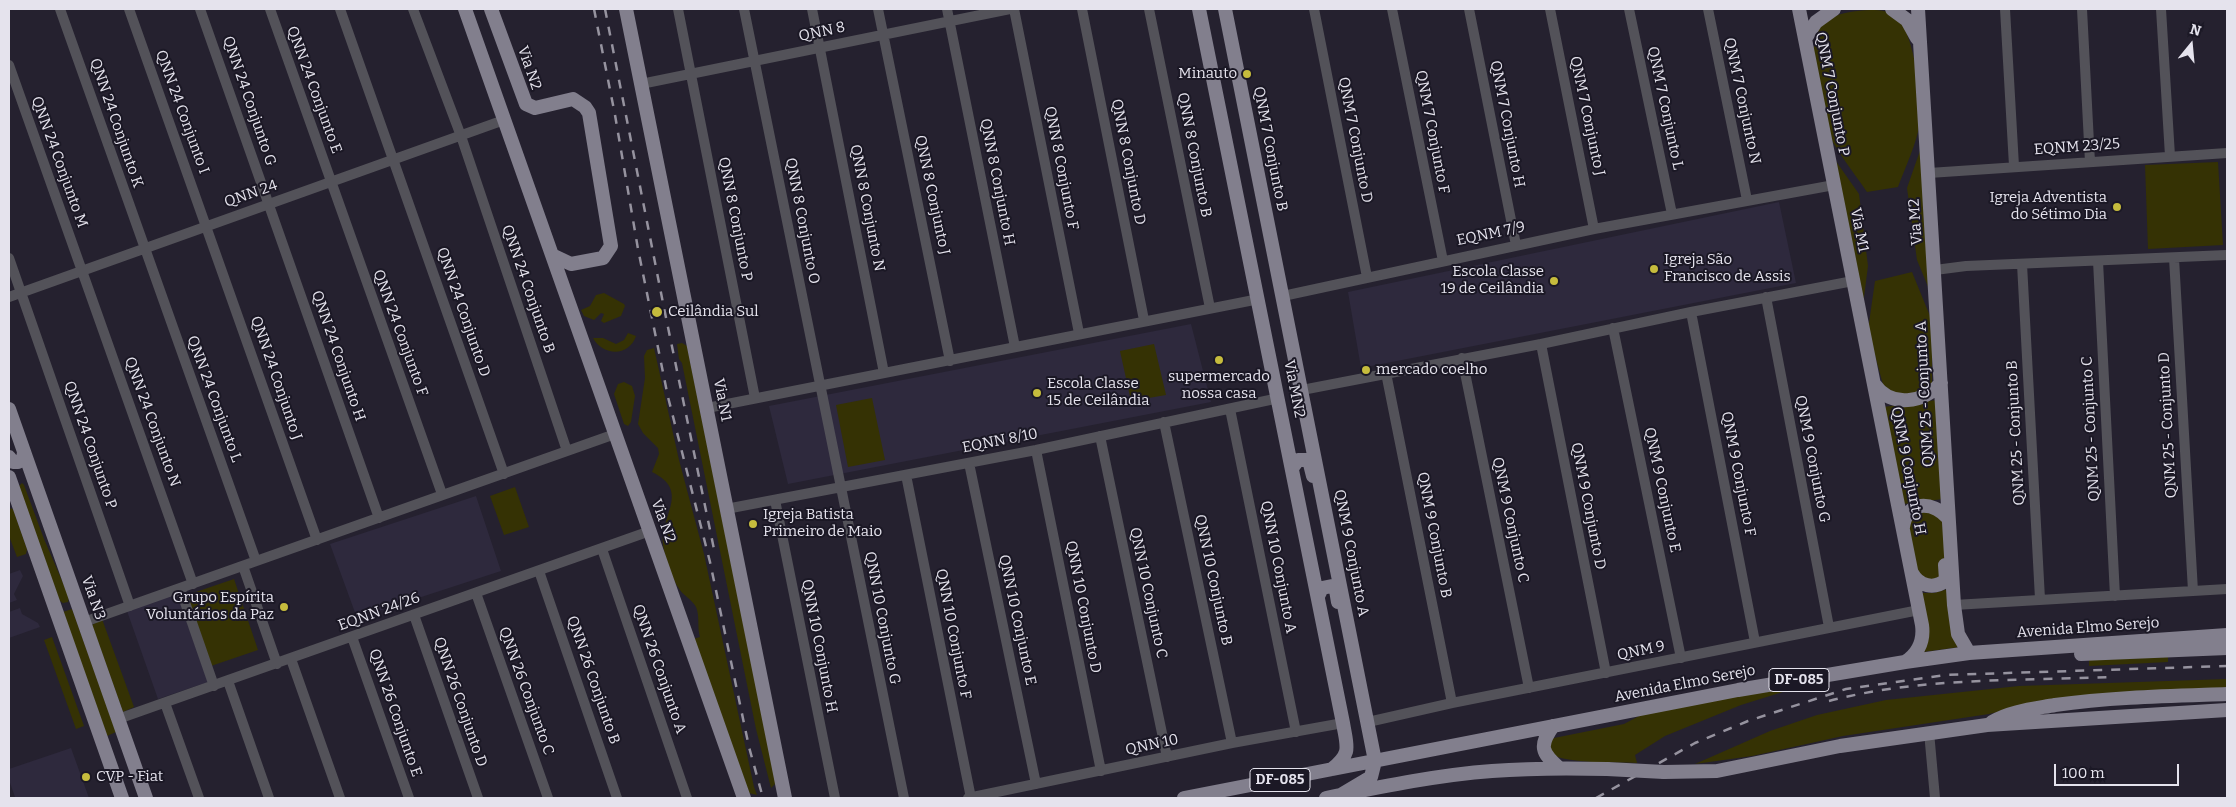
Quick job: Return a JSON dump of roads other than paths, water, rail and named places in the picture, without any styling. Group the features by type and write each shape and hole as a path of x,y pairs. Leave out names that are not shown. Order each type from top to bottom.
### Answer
{"main road":[{"name":"Via N2","path":"465,9 744,798"},
{"path":"484,9 493,33 511,64"},
{"name":"Via N2","path":"491,9 524,102 528,106 535,108 573,99 586,107 588,113 611,246 603,258 571,264 552,255"},
{"name":"Via N1","path":"626,9 785,798"},
{"name":"QNM 7 Conjunto B","path":"1225,9 1283,296"},
{"name":"QNM 7 Conjunto P","path":"1799,9 1834,185"},
{"path":"1805,39 1816,22 1834,9"},
{"path":"1892,9 1907,20 1920,46"},
{"name":"Via M2","path":"1918,9 1935,270"},
{"path":"1200,16 1217,64 1228,120 1239,123 1246,113"},
{"name":"Via MN2","path":"1200,16 1259,299 1343,723 1347,754 1344,760 1331,770"},
{"path":"1226,136 1250,133"},
{"name":"Via M1","path":"1834,185 1852,282"},
{"name":"QNM 25 - Conjunto A","path":"1935,270 1954,605 1958,634 1969,654"},
{"name":"QNM 9 Conjunto H","path":"1852,282 1903,527 1923,636 1917,652 1905,662"},
{"path":"1283,296 1302,390"},
{"path":"1874,384 1880,392 1893,400 1927,396 1941,383"},
{"name":"QNM 9 Conjunto A","path":"1302,390 1376,761"},
{"name":"Via N3","path":"9,409 146,798"},
{"path":"9,457 13,462 18,462 23,459 24,452"},
{"path":"1292,468 1298,460 1309,460 1315,485 1323,494"},
{"path":"65,569 47,536 27,480 22,478 10,482 122,798"},
{"path":"1296,488 1308,517 1319,571 1326,574 1331,573 1335,568 1336,562"},
{"path":"1903,527 1908,514 1919,506 1934,507 1948,518"},
{"path":"1911,570 1919,582 1927,586 1937,585 1946,580 1944,566 1951,559"},
{"path":"1318,596 1322,588 1328,585 1336,590 1346,641 1360,677"},
{"path":"55,609 77,602"},
{"name":"Avenida Elmo Serejo","path":"1184,798 1738,690 1905,662 1969,654 2227,635"},
{"path":"2041,648 2075,654 2227,648"},
{"path":"1987,725 2002,717 2020,711 2078,702 2227,694"},
{"path":"1332,797 1453,775 1491,771 1559,768 1664,772 1717,771 1840,746 1987,725 2227,710"},
{"path":"1554,726 1544,740 1544,750 1548,759 1559,768"},
{"path":"1332,797 1371,777 1376,761"}],"street":[{"name":"QNN 24 Conjunto K","path":"60,9 144,248"},
{"name":"QNN 24 Conjunto I","path":"129,9 206,226"},
{"name":"QNN 24 Conjunto G","path":"200,9 269,204"},
{"name":"QNN 24 Conjunto E","path":"270,9 331,182"},
{"name":"QNN 24 Conjunto D","path":"340,9 504,474"},
{"name":"QNN 24 Conjunto B","path":"413,9 461,136 567,451"},
{"path":"678,9 691,74"},
{"name":"QNN 8 Conjunto O","path":"744,9 820,386"},
{"name":"QNN 8 Conjunto N","path":"812,9 884,373"},
{"name":"QNN 8 Conjunto J","path":"878,9 950,361"},
{"name":"QNN 8 Conjunto H","path":"947,9 1015,347"},
{"name":"QNN 8","path":"641,84 1010,9"},
{"name":"QNN 8 Conjunto F","path":"1014,9 1079,333"},
{"name":"QNN 8 Conjunto D","path":"1082,9 1144,320"},
{"name":"QNN 8 Conjunto B","path":"1149,9 1210,308"},
{"name":"QNM 7 Conjunto D","path":"1314,9 1367,277"},
{"name":"QNM 7 Conjunto F","path":"1392,9 1443,261"},
{"name":"QNM 7 Conjunto H","path":"1469,9 1516,245"},
{"name":"QNM 7 Conjunto J","path":"1550,9 1594,229"},
{"name":"QNM 7 Conjunto L","path":"1629,9 1672,214"},
{"name":"QNM 7 Conjunto N","path":"1708,9 1748,200"},
{"path":"2005,9 2014,166"},
{"path":"2082,9 2090,162"},
{"path":"2161,9 2170,156"},
{"name":"QNN 24 Conjunto M","path":"9,65 82,270"},
{"name":"QNN 8 Conjunto P","path":"691,74 755,398"},
{"name":"QNN 24","path":"9,297 504,120"},
{"name":"EQNM 23/25","path":"1929,172 2227,154"},
{"name":"QNN 24 Conjunto F","path":"331,182 442,494"},
{"name":"EQNM 7/9","path":"1283,296 1594,229 1834,185"},
{"name":"QNN 24 Conjunto H","path":"269,204 379,518"},
{"name":"QNN 24 Conjunto J","path":"206,226 317,540"},
{"name":"QNN 24 Conjunto L","path":"144,248 256,561"},
{"path":"1935,270 1966,266 2227,255"},
{"name":"QNN 24 Conjunto P","path":"9,258 130,606"},
{"name":"QNM 25 - Conjunto D","path":"2174,258 2193,591"},
{"name":"QNM 25 - Conjunto C","path":"2098,261 2115,596"},
{"name":"QNM 25 - Conjunto B","path":"2022,264 2040,599"},
{"name":"QNN 24 Conjunto N","path":"82,270 194,584"},
{"path":"1302,390 1541,344 1766,297 1852,282"},
{"name":"QNM 9 Conjunto G","path":"1766,297 1829,627"},
{"path":"707,408 950,361 1144,320 1259,299"},
{"name":"QNM 9 Conjunto F","path":"1691,312 1755,642"},
{"name":"QNM 9 Conjunto E","path":"1613,328 1681,658"},
{"name":"QNM 9 Conjunto D","path":"1541,344 1606,673"},
{"name":"QNM 9 Conjunto C","path":"1462,358 1529,688"},
{"name":"QNM 9 Conjunto B","path":"1386,373 1452,703"},
{"name":"QNN 10 Conjunto G","path":"820,386 904,798"},
{"name":"EQNN 8/10","path":"726,509 1036,450 1279,398"},
{"name":"QNN 10 Conjunto A","path":"1230,409 1296,732"},
{"name":"QNN 10 Conjunto B","path":"1164,422 1232,744"},
{"path":"84,622 615,434"},
{"name":"QNN 10 Conjunto C","path":"1100,436 1167,757"},
{"name":"QNN 10 Conjunto D","path":"1036,450 1101,771"},
{"name":"QNN 10 Conjunto E","path":"969,463 1036,784"},
{"name":"QNN 10 Conjunto F","path":"906,475 970,798"},
{"name":"QNN 10 Conjunto H","path":"775,500 835,798"},
{"name":"EQNN 24/26","path":"118,719 650,531"},
{"name":"QNN 26 Conjunto A","path":"602,549 687,798"},
{"path":"243,566 277,664"},
{"name":"QNN 26 Conjunto B","path":"539,571 618,798"},
{"path":"180,588 214,686"},
{"path":"1954,605 2227,589"},
{"name":"QNN 26 Conjunto C","path":"476,594 548,798"},
{"name":"QNM 9","path":"1368,722 1452,703 1919,610"},
{"name":"QNN 26 Conjunto D","path":"414,615 478,798"},
{"name":"QNN 26 Conjunto E","path":"352,637 409,798"},
{"path":"291,659 340,798"},
{"path":"228,681 269,798"},
{"path":"165,703 199,798"},
{"name":"QNN 10","path":"970,798 1343,723"},
{"path":"1929,732 1935,798"}],"railway":[{"path":"594,9 615,115 638,249 668,397 710,562 749,747 763,798"},
{"path":"605,9 715,554"},
{"path":"1596,798 1695,743 1748,721 1846,689 1945,675 2227,666"},
{"path":"1829,701 1863,693 1934,684 2112,677"}],"place":[{"name":"Minauto","path":"1247,74"},
{"name":"Igreja Adventista do Sétimo Dia","path":"2117,207"},
{"name":"Igreja São Francisco de Assis","path":"1654,269"},
{"name":"Escola Classe 19 de Ceilândia","path":"1554,281"},
{"name":"Ceilândia Sul","path":"657,312"},
{"name":"supermercado nossa casa","path":"1219,360"},
{"name":"mercado coelho","path":"1366,370"},
{"name":"Escola Classe 15 de Ceilândia","path":"1037,393"},
{"name":"Igreja Batista Primeiro de Maio","path":"753,524"},
{"name":"Grupo Espírita Voluntários da Paz","path":"284,607"},
{"name":"CVP - Fiat","path":"86,777"}]}
